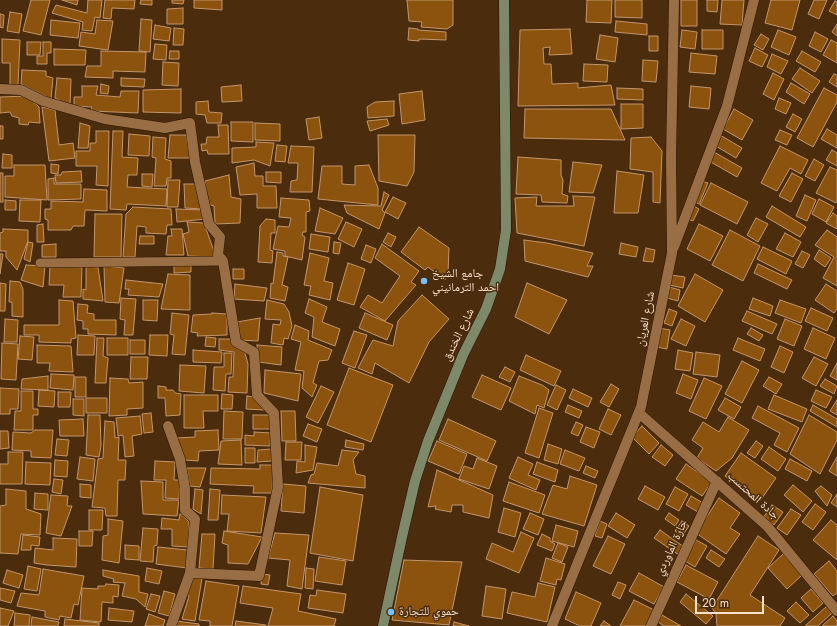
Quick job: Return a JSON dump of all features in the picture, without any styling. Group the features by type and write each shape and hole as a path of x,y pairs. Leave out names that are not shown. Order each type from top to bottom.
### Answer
{"main road":[{"name":"شارع الخندق","path":"382,626 410,502 428,441 463,355 486,309 500,269 506,230 504,0"}],"street":[{"name":"شارع العريان","path":"552,626 639,413 672,253 671,158 674,0"},
{"path":"672,253 727,106 754,0"},
{"path":"0,89 21,90 43,101 105,120 165,128 190,123 195,162 209,224 220,237 218,255 223,261 236,342 254,352 257,395 274,413 278,487 258,576 190,573"},
{"name":"جادة المحتسب","path":"639,413 767,526 837,611"},
{"path":"168,426 180,459 185,488 185,510 195,519 190,573 171,626"},
{"name":"حارة الماوردي","path":"651,626 717,481"}],"lane":[{"path":"40,263 223,261"}],"building":[{"path":"31,0 50,0 41,35 23,31"},
{"path":"62,0 78,0 77,5"},
{"path":"88,0 102,0 100,18 95,17 92,31 82,30 83,22 52,13 56,5 87,13"},
{"path":"105,0 135,0 134,9 112,8 111,19 103,18"},
{"path":"141,0 152,0 152,5 140,4"},
{"path":"172,0 184,0 183,4 172,3"},
{"path":"194,0 222,0 222,10 194,8"},
{"path":"407,0 453,0 453,25 447,29 421,27 422,22 409,21"},
{"path":"587,0 612,0 611,23 586,22"},
{"path":"615,0 642,0 642,18 615,17"},
{"path":"681,0 697,0 697,26 681,26"},
{"path":"707,0 718,0 717,12 707,11"},
{"path":"722,0 744,0 742,25 720,24"},
{"path":"771,0 800,0 792,30 765,23"},
{"path":"814,0 827,0 819,19 808,14"},
{"path":"835,1 837,2 837,15 829,11"},
{"path":"183,8 183,24 167,24 167,9"},
{"path":"10,12 22,14 19,33 7,31"},
{"path":"0,14 4,15 3,28 0,27"},
{"path":"141,19 152,20 150,52 139,51"},
{"path":"51,20 80,23 78,38 50,35"},
{"path":"97,20 113,21 108,50 79,46 81,32 95,34"},
{"path":"616,21 647,24 647,35 615,32"},
{"path":"837,24 837,36 832,32"},
{"path":"155,25 171,28 169,41 153,39"},
{"path":"174,28 184,29 183,45 173,45"},
{"path":"409,28 446,32 446,40 408,40"},
{"path":"570,29 572,54 549,55 550,47 543,48 544,64 551,64 552,84 578,83 578,88 611,85 615,105 518,106 520,30"},
{"path":"682,30 697,32 695,49 680,47"},
{"path":"702,30 723,30 723,49 702,49"},
{"path":"778,30 796,37 789,55 771,47"},
{"path":"815,32 828,39 821,52 809,46"},
{"path":"761,34 769,39 763,50 754,45"},
{"path":"600,35 618,38 615,62 596,59"},
{"path":"649,36 658,36 658,51 649,51"},
{"path":"2,39 20,40 18,85 10,85 10,63 2,63"},
{"path":"831,40 837,43 837,63 823,55"},
{"path":"27,42 41,42 40,55 27,55"},
{"path":"43,42 51,42 51,53 47,53 47,64 37,64 37,56 43,56"},
{"path":"155,44 167,45 166,60 153,59"},
{"path":"755,48 768,55 762,67 749,61"},
{"path":"54,49 86,50 85,65 54,65"},
{"path":"101,51 146,52 145,72 113,71 113,78 85,77 87,66 101,66"},
{"path":"170,51 179,51 179,59 169,59"},
{"path":"802,51 821,62 815,72 796,61"},
{"path":"691,53 717,56 715,74 689,72"},
{"path":"772,54 788,61 781,74 767,67"},
{"path":"643,60 658,61 656,82 642,81"},
{"path":"163,62 179,63 178,86 162,85"},
{"path":"584,64 608,65 607,82 583,81"},
{"path":"800,68 820,81 812,93 792,79"},
{"path":"22,70 46,71 46,76 53,78 51,99 21,84"},
{"path":"773,73 784,79 774,100 763,94"},
{"path":"834,74 837,75 837,87 829,82"},
{"path":"57,78 71,79 70,106 55,98"},
{"path":"121,78 145,79 144,87 121,86"},
{"path":"791,83 810,94 804,104 786,92"},
{"path":"101,84 109,86 108,94 100,93"},
{"path":"241,85 242,101 222,102 221,87"},
{"path":"82,86 98,86 96,95 120,97 121,91 139,91 138,113 91,111 92,107 74,106 74,97 82,97"},
{"path":"691,86 711,88 709,109 689,107"},
{"path":"617,88 643,89 643,100 617,99"},
{"path":"824,88 837,95 837,102 813,147 797,138"},
{"path":"181,89 181,113 143,112 143,90"},
{"path":"422,91 425,120 402,124 399,94"},
{"path":"27,96 39,107 40,123 29,122 28,125 19,124 19,118 12,116 10,112 0,113 0,97"},
{"path":"779,98 791,103 786,114 775,109"},
{"path":"208,101 209,112 222,113 221,123 207,123 205,115 196,114 196,102"},
{"path":"394,101 394,116 368,118 367,107 375,102"},
{"path":"621,104 643,104 643,128 621,129"},
{"path":"42,107 55,110 59,145 73,143 75,158 49,161"},
{"path":"525,109 611,109 625,140 524,138"},
{"path":"734,109 753,120 742,140 723,129"},
{"path":"793,114 802,119 795,132 786,127"},
{"path":"319,117 322,138 309,140 306,119"},
{"path":"387,119 389,125 370,131 367,121"},
{"path":"231,122 253,122 253,142 231,141"},
{"path":"80,123 90,126 88,148 78,148"},
{"path":"255,123 280,124 280,141 255,140"},
{"path":"218,125 228,125 229,154 208,154 207,150 202,151 201,144 206,144 207,137 219,137"},
{"path":"0,126 3,126 3,139 0,139"},
{"path":"827,129 837,135 837,148 821,139"},
{"path":"780,130 792,135 787,145 775,140"},
{"path":"96,131 109,131 108,186 96,185 97,166 76,166 76,151 90,151 90,143 96,143"},
{"path":"113,131 123,131 122,157 138,158 137,175 128,175 127,187 167,189 166,206 127,204 126,210 110,209"},
{"path":"129,134 150,136 149,156 128,155"},
{"path":"170,135 186,135 190,158 168,158"},
{"path":"378,135 415,135 414,172 407,186 379,181"},
{"path":"720,135 742,148 736,158 714,145"},
{"path":"153,137 166,138 165,159 171,161 171,178 167,178 166,186 154,186 156,158 152,157"},
{"path":"651,137 662,151 660,203 653,202 653,172 630,169 631,138"},
{"path":"256,142 274,143 270,166 254,160 232,163 232,148 256,147"},
{"path":"277,145 287,146 285,162 275,161"},
{"path":"291,146 314,147 312,192 290,192 291,181 297,180 298,163 288,163"},
{"path":"780,146 808,160 801,174 790,168 777,191 761,183"},
{"path":"832,150 837,153 837,166 826,160"},
{"path":"714,152 742,168 737,177 709,161"},
{"path":"3,154 12,155 12,168 2,168"},
{"path":"518,157 561,160 561,175 563,180 562,194 568,196 567,203 542,202 541,195 516,194"},
{"path":"814,159 824,165 815,181 805,176"},
{"path":"573,162 602,165 593,193 569,192"},
{"path":"254,163 255,176 263,176 263,186 276,186 277,208 257,208 257,194 240,195 236,167"},
{"path":"51,164 59,165 58,174 51,173"},
{"path":"14,165 45,165 47,200 5,197 5,176 14,176"},
{"path":"369,165 378,188 378,205 318,199 322,166 342,166 342,184 355,185 355,166"},
{"path":"830,167 837,170 836,203 816,193"},
{"path":"81,171 82,182 56,183 55,175 61,175 62,172"},
{"path":"617,171 644,175 638,213 614,213"},
{"path":"266,172 281,172 281,183 266,182"},
{"path":"0,173 3,173 3,202 0,202"},
{"path":"792,173 803,179 791,202 779,196"},
{"path":"142,174 153,174 152,187 142,186"},
{"path":"229,175 231,197 241,199 240,223 215,224 214,206 208,204 205,181"},
{"path":"54,178 54,184 81,184 81,199 48,200 48,179"},
{"path":"168,180 180,180 178,207 167,207"},
{"path":"702,181 708,183 699,204 693,201"},
{"path":"711,183 748,202 737,224 700,205"},
{"path":"184,184 197,184 203,209 185,208"},
{"path":"84,189 107,190 107,211 85,210 84,226 73,226 71,230 48,230 48,220 45,219 45,209 51,209 51,201 83,202"},
{"path":"384,192 389,195 382,210 385,213 379,229 347,213 344,205 381,206"},
{"path":"805,195 816,200 807,221 796,216"},
{"path":"573,196 595,197 584,246 517,233 515,198 537,197 536,206 574,206"},
{"path":"393,197 406,203 398,219 385,212"},
{"path":"281,198 309,200 310,211 306,212 306,232 303,232 302,235 305,237 302,260 285,256 285,251 273,249 278,226 289,227 291,218 279,217"},
{"path":"819,199 834,207 826,222 812,214"},
{"path":"5,200 16,201 16,210 5,210"},
{"path":"20,200 41,200 40,222 19,221"},
{"path":"692,205 699,209 693,221 686,218"},
{"path":"772,206 806,227 800,237 766,217"},
{"path":"133,207 171,209 172,225 167,225 166,234 146,233 146,227 137,226 135,257 123,257 126,214"},
{"path":"320,208 343,218 335,234 315,231"},
{"path":"176,209 204,210 205,219 177,222"},
{"path":"833,213 837,216 837,229 826,223"},
{"path":"95,214 122,214 121,257 94,257"},
{"path":"756,218 768,224 758,242 747,235"},
{"path":"266,219 275,220 275,233 271,233 270,250 273,251 272,263 258,262 260,226"},
{"path":"187,222 204,223 216,257 188,256 183,234 189,232"},
{"path":"346,222 362,229 354,247 338,239"},
{"path":"43,224 44,242 37,242 37,225"},
{"path":"699,224 723,236 710,261 687,249"},
{"path":"419,227 449,248 448,273 445,280 428,267 425,270 401,252"},
{"path":"3,229 28,230 28,241 17,270 6,257 6,251 0,251 0,233 3,232"},
{"path":"171,229 182,229 184,255 166,255 168,236 172,236"},
{"path":"730,230 760,246 743,281 712,265"},
{"path":"827,230 837,237 837,286 823,278 834,257 815,245"},
{"path":"388,233 396,237 391,247 383,242"},
{"path":"785,233 801,242 793,257 776,249"},
{"path":"311,234 330,237 328,252 309,249"},
{"path":"140,236 154,236 154,244 139,244"},
{"path":"524,240 547,243 593,253 587,266 593,266 588,277 525,261"},
{"path":"28,242 33,243 30,262 24,259"},
{"path":"334,242 341,243 339,254 333,253"},
{"path":"621,243 638,247 636,257 619,254"},
{"path":"56,244 56,257 42,257 42,245"},
{"path":"382,244 419,271 411,282 416,285 385,321 360,307 368,295 382,303 400,276 375,258"},
{"path":"366,245 376,249 371,263 361,259"},
{"path":"763,247 792,261 786,274 757,259"},
{"path":"646,248 655,250 653,262 643,261"},
{"path":"819,250 831,258 825,267 814,259"},
{"path":"802,251 810,255 803,268 795,264"},
{"path":"277,252 283,253 283,256 288,257 282,285 288,287 285,301 270,298 271,283 273,284"},
{"path":"310,253 329,258 324,281 333,283 330,300 309,295 311,286 304,285"},
{"path":"0,254 3,254 0,274"},
{"path":"348,263 365,269 354,305 337,300"},
{"path":"191,264 191,272 174,273 174,265"},
{"path":"758,264 792,280 787,289 754,273"},
{"path":"26,265 45,266 43,287 21,280"},
{"path":"50,266 82,267 81,297 63,297 64,285 49,285"},
{"path":"86,266 98,267 103,301 83,299 83,289 86,290"},
{"path":"104,266 124,268 119,303 105,302"},
{"path":"233,269 244,269 244,279 233,279"},
{"path":"168,274 190,275 190,310 161,309"},
{"path":"695,274 723,290 705,322 678,306"},
{"path":"671,275 685,277 683,288 669,285"},
{"path":"126,280 163,284 159,297 128,295 129,289 125,289"},
{"path":"10,281 20,282 23,289 23,317 12,316 12,302 9,302"},
{"path":"0,283 6,284 5,311 0,311"},
{"path":"527,283 567,300 549,334 515,317"},
{"path":"235,284 267,288 264,301 234,299"},
{"path":"826,284 837,291 837,309 834,313 815,300"},
{"path":"669,287 680,290 678,301 667,298"},
{"path":"422,295 449,319 429,342 409,383 375,363 372,374 358,368 373,340 393,346 398,321"},
{"path":"121,298 136,299 133,335 124,335 125,320 120,319"},
{"path":"753,298 773,306 770,316 749,309"},
{"path":"309,299 327,307 322,322 340,329 335,346 312,337 314,317 305,313"},
{"path":"59,300 73,301 76,338 71,339 71,343 39,342 39,335 24,335 24,325 59,325"},
{"path":"143,300 158,300 157,321 143,320"},
{"path":"267,300 284,304 289,312 292,326 288,339 284,338 283,345 271,343 273,324 280,325 281,320 265,319"},
{"path":"780,300 806,309 801,323 775,313"},
{"path":"78,304 88,305 87,313 94,314 94,320 116,320 116,335 88,334 88,329 83,329 83,321 77,320"},
{"path":"811,308 833,318 827,331 805,321"},
{"path":"669,309 677,312 672,326 664,323"},
{"path":"747,311 777,324 772,334 742,321"},
{"path":"172,313 189,315 185,355 172,354 174,335 170,334"},
{"path":"212,313 227,314 227,335 197,336 198,333 191,332 193,315"},
{"path":"365,313 393,325 387,340 359,328"},
{"path":"260,318 258,341 239,340 237,322"},
{"path":"5,319 18,320 17,342 4,342"},
{"path":"681,319 695,326 686,346 671,339"},
{"path":"785,319 802,326 794,346 777,339"},
{"path":"295,325 309,331 308,340 332,350 328,360 319,361 313,383 317,385 312,397 302,388 304,371 295,370 301,342 291,339"},
{"path":"659,328 670,330 667,349 656,347"},
{"path":"751,328 763,335 759,341 747,334"},
{"path":"813,328 835,338 826,359 804,349"},
{"path":"354,331 367,335 355,368 342,363"},
{"path":"78,335 95,336 94,355 77,355"},
{"path":"150,335 168,335 167,356 149,355"},
{"path":"20,336 34,337 32,360 18,359"},
{"path":"206,337 216,338 215,347 205,346"},
{"path":"97,338 104,338 103,356 108,358 106,383 95,383"},
{"path":"107,338 128,338 128,355 107,355"},
{"path":"738,338 765,349 760,361 733,350"},
{"path":"219,339 230,339 235,347 245,353 248,364 247,393 228,392 229,377 233,377 234,352 219,350"},
{"path":"130,340 145,340 145,354 130,354"},
{"path":"2,343 18,344 16,380 1,379"},
{"path":"37,345 71,346 73,372 49,371 50,363 37,363"},
{"path":"257,345 282,347 281,365 259,362"},
{"path":"780,346 793,352 784,373 771,367"},
{"path":"193,350 222,352 221,363 193,362"},
{"path":"678,350 693,353 690,371 675,369"},
{"path":"696,352 720,355 717,377 693,374"},
{"path":"224,353 232,353 231,374 226,374 225,391 213,390 214,367 224,367"},
{"path":"526,355 561,371 554,386 520,370"},
{"path":"131,357 148,357 147,379 130,379"},
{"path":"814,357 828,364 816,386 802,378"},
{"path":"742,361 759,370 742,403 725,394"},
{"path":"837,363 837,380 830,376"},
{"path":"180,365 206,366 204,393 179,391"},
{"path":"505,367 515,372 510,382 499,377"},
{"path":"349,368 393,385 371,442 327,425"},
{"path":"265,370 301,374 298,401 264,393"},
{"path":"51,374 74,375 73,390 50,388"},
{"path":"683,374 698,380 691,399 676,393"},
{"path":"482,375 511,388 501,410 472,397"},
{"path":"48,376 48,390 21,389 22,379"},
{"path":"519,376 542,385 549,390 544,408 537,405 535,414 509,401"},
{"path":"75,377 86,377 86,397 75,397"},
{"path":"769,377 782,384 776,394 763,386"},
{"path":"110,378 128,379 129,383 143,382 143,408 127,409 127,415 109,416"},
{"path":"704,378 722,386 706,419 689,411"},
{"path":"825,379 837,386 834,394 820,386"},
{"path":"611,384 619,389 609,407 600,402"},
{"path":"556,385 566,390 557,410 547,405"},
{"path":"158,386 166,387 166,390 173,390 175,393 181,394 180,415 166,416 165,398 158,398"},
{"path":"321,386 334,392 318,423 306,417"},
{"path":"0,388 19,389 18,409 10,409 10,414 0,414"},
{"path":"573,389 592,398 588,407 569,398"},
{"path":"39,390 55,391 54,407 38,406"},
{"path":"816,390 832,397 826,408 811,401"},
{"path":"21,391 33,391 33,409 38,409 38,415 33,415 33,430 14,430 15,411 21,411"},
{"path":"58,392 71,392 70,407 58,407"},
{"path":"222,394 233,395 232,409 221,409"},
{"path":"184,395 218,395 218,411 203,411 204,428 184,428"},
{"path":"774,395 807,409 802,422 768,409"},
{"path":"247,396 254,397 264,410 246,409"},
{"path":"86,398 107,398 107,413 86,413"},
{"path":"725,398 741,407 734,419 718,410"},
{"path":"73,399 84,399 84,416 73,415"},
{"path":"837,400 837,415 830,411"},
{"path":"568,405 582,411 579,418 565,412"},
{"path":"813,405 837,419 837,427 810,411"},
{"path":"758,406 799,428 787,452 774,445 780,433 752,418"},
{"path":"539,408 553,413 539,458 525,453"},
{"path":"608,409 621,415 611,435 599,429"},
{"path":"224,411 243,412 242,439 223,439"},
{"path":"281,411 295,411 296,441 282,441"},
{"path":"151,413 153,432 144,433 142,414"},
{"path":"88,415 100,415 101,446 99,457 86,455"},
{"path":"253,415 270,415 271,429 253,429"},
{"path":"809,415 837,432 837,440 820,474 790,454"},
{"path":"140,416 142,434 132,436 134,456 125,457 123,435 118,436 116,418"},
{"path":"728,417 749,430 732,458 716,471 697,458 703,448 692,440 703,422 719,432"},
{"path":"83,419 84,436 60,436 59,420"},
{"path":"448,419 496,441 487,461 439,440"},
{"path":"105,421 114,422 115,438 119,437 118,460 126,460 125,480 118,480 117,516 106,516 105,508 92,507 98,459 103,458"},
{"path":"576,422 583,425 578,436 571,433"},
{"path":"308,424 322,429 317,442 303,436"},
{"path":"642,426 659,443 649,454 632,437"},
{"path":"586,427 600,432 594,448 580,442"},
{"path":"35,430 53,430 51,458 31,457 31,451 12,450 13,432 31,433"},
{"path":"218,430 219,450 199,451 198,461 185,460 177,438 195,437 195,431"},
{"path":"0,431 8,431 9,448 0,449"},
{"path":"254,432 271,433 270,446 245,445 245,435 254,436"},
{"path":"57,439 69,440 67,456 55,455"},
{"path":"241,440 242,465 218,464 221,441"},
{"path":"346,440 364,444 363,450 345,447"},
{"path":"437,441 467,454 459,474 428,461"},
{"path":"756,441 763,446 755,458 747,453"},
{"path":"286,442 302,442 301,460 285,460"},
{"path":"548,444 562,449 558,464 544,460"},
{"path":"305,445 317,447 313,470 296,473 297,461 305,462"},
{"path":"661,445 673,455 665,466 652,457"},
{"path":"769,447 786,459 778,471 761,459"},
{"path":"245,448 255,448 255,463 245,463"},
{"path":"272,449 273,461 257,462 258,450"},
{"path":"342,450 359,452 353,460 356,474 365,476 365,488 308,483 311,475 314,474 317,463 338,466"},
{"path":"565,450 585,458 579,471 560,464"},
{"path":"8,452 23,452 22,484 0,484 0,464 8,464"},
{"path":"741,453 776,478 760,501 725,476"},
{"path":"80,457 95,459 93,481 77,479"},
{"path":"518,457 533,464 528,475 540,480 536,490 509,478"},
{"path":"837,457 837,476 829,471"},
{"path":"477,458 497,466 489,489 459,479 464,466 473,469"},
{"path":"790,459 812,471 807,481 785,469"},
{"path":"55,460 68,461 67,477 54,476"},
{"path":"155,461 175,462 174,480 180,480 179,499 165,498 166,480 154,480"},
{"path":"26,462 51,463 50,485 25,484"},
{"path":"537,462 558,470 555,482 533,474"},
{"path":"686,464 712,482 702,496 676,479"},
{"path":"260,465 273,465 272,493 253,493 254,486 210,484 211,468 260,469"},
{"path":"586,466 598,471 595,478 583,473"},
{"path":"187,468 206,468 200,487 190,486"},
{"path":"437,470 493,495 489,518 463,512 463,505 452,505 451,512 435,509 436,506 428,507"},
{"path":"570,476 597,485 584,526 542,514 553,485 567,489"},
{"path":"54,479 63,480 61,494 52,492"},
{"path":"141,481 163,482 163,500 179,500 177,516 143,514"},
{"path":"509,482 545,495 539,513 503,501"},
{"path":"80,484 91,485 91,498 80,497"},
{"path":"283,484 306,486 304,513 281,511"},
{"path":"793,485 812,501 803,512 784,495"},
{"path":"645,486 665,497 658,510 638,499"},
{"path":"821,486 832,495 827,506 815,491"},
{"path":"320,487 363,495 353,561 310,553"},
{"path":"675,487 688,494 679,511 666,504"},
{"path":"6,489 26,491 26,509 41,514 40,535 21,534 18,554 0,553 0,506 6,505"},
{"path":"195,489 203,490 201,514 193,509"},
{"path":"210,489 220,490 218,520 208,520"},
{"path":"35,493 48,494 48,510 34,509"},
{"path":"837,494 837,507 831,503"},
{"path":"51,495 68,496 67,506 72,506 61,536 46,533"},
{"path":"222,495 266,497 261,533 227,531 229,514 221,514"},
{"path":"691,496 703,503 698,512 686,505"},
{"path":"719,498 740,513 730,528 740,534 726,554 696,533"},
{"path":"815,504 826,512 813,530 802,522"},
{"path":"772,505 783,512 774,525 763,518"},
{"path":"504,508 521,513 515,537 498,532"},
{"path":"791,509 801,515 787,535 777,528"},
{"path":"89,510 103,510 102,530 89,530"},
{"path":"530,513 544,519 538,535 523,529"},
{"path":"616,513 635,525 627,538 608,526"},
{"path":"669,513 679,520 675,526 665,519"},
{"path":"180,514 182,514 189,522 188,547 172,546 172,529 161,529 162,518 179,520"},
{"path":"108,519 123,521 119,563 102,560 103,536 108,535"},
{"path":"831,520 837,525 837,560 813,540"},
{"path":"600,521 607,524 602,538 595,536"},
{"path":"682,521 689,526 682,536 675,531"},
{"path":"556,525 578,531 574,547 552,541"},
{"path":"143,528 158,529 157,545 154,546 153,562 140,561"},
{"path":"660,530 684,547 679,555 654,538"},
{"path":"79,531 93,531 92,546 79,546"},
{"path":"224,531 262,537 248,564 228,563 228,545 222,543"},
{"path":"521,532 534,538 519,573 486,559 492,543 513,552"},
{"path":"275,533 309,535 302,589 287,586 290,560 268,558"},
{"path":"202,534 215,534 213,569 199,568"},
{"path":"542,534 550,538 550,541 555,544 552,551 537,545"},
{"path":"23,535 40,537 39,546 31,545 31,550 21,550"},
{"path":"608,536 625,544 611,574 593,566"},
{"path":"758,536 779,550 750,595 785,618 780,626 717,626 716,614 712,608"},
{"path":"53,538 77,539 76,567 34,563 35,548 53,550"},
{"path":"696,540 707,546 695,567 685,561"},
{"path":"558,543 568,547 562,562 552,558"},
{"path":"125,545 139,546 139,560 125,559"},
{"path":"158,547 188,550 187,568 156,564"},
{"path":"711,550 725,559 719,567 706,558"},
{"path":"783,554 802,575 787,589 768,568"},
{"path":"319,557 346,561 342,585 315,581"},
{"path":"546,558 565,564 561,580 557,579 556,585 540,581"},
{"path":"404,560 462,562 449,625 392,620"},
{"path":"829,561 837,571 837,593 833,596 814,574"},
{"path":"686,565 718,582 709,599 677,582"},
{"path":"28,566 41,569 37,591 24,589"},
{"path":"147,568 162,571 159,584 145,581"},
{"path":"306,568 314,569 313,589 305,588"},
{"path":"43,569 84,576 78,605 74,604 71,618 60,616 59,620 45,617 45,611 17,606 21,593 39,595"},
{"path":"7,570 23,575 19,588 3,583"},
{"path":"103,570 139,576 139,592 148,594 145,607 136,599 122,596 125,583 113,582 114,579 103,576"},
{"path":"639,573 664,587 654,604 629,591"},
{"path":"262,574 270,575 268,585 261,584"},
{"path":"198,576 202,578 195,621 182,619 189,596 186,593 191,578"},
{"path":"206,581 239,586 232,626 210,626 210,621 199,620"},
{"path":"618,582 626,585 620,599 612,595"},
{"path":"538,583 555,587 547,622 507,613 512,592 535,597"},
{"path":"106,584 119,585 118,597 113,596 113,603 102,602 101,622 80,620 82,588 98,589 98,586 105,586"},
{"path":"243,586 301,594 298,611 336,619 334,626 268,626 273,608 240,603"},
{"path":"486,586 506,589 502,619 482,616"},
{"path":"0,588 15,591 11,603 0,600"},
{"path":"811,589 823,603 813,612 801,598"},
{"path":"317,590 346,594 343,613 308,608 310,595 316,596"},
{"path":"164,591 175,594 169,616 158,613"},
{"path":"576,592 601,603 591,626 580,626 565,619"},
{"path":"151,594 160,596 155,612 146,609"},
{"path":"686,594 713,616 706,624 680,602"},
{"path":"634,600 656,611 648,626 620,626"},
{"path":"796,602 809,615 800,623 787,611"},
{"path":"827,606 833,612 818,626 805,626"},
{"path":"0,608 14,611 8,626 0,626"},
{"path":"109,608 134,611 132,622 108,620"},
{"path":"15,613 30,615 29,626 14,626"},
{"path":"149,614 165,620 163,626 145,626"},
{"path":"662,615 681,626 664,626 658,622"},
{"path":"833,616 837,621 837,626 822,626"},
{"path":"32,617 59,622 58,626 31,626"},
{"path":"65,619 99,623 99,626 64,626"},
{"path":"176,621 199,624 199,626 175,626"},
{"path":"236,621 266,625 266,626 235,626"},
{"path":"604,621 611,626 600,626"},
{"path":"454,622 469,626 453,626"}],"place":[{"name":"جامع الشيخ احمد الترمانيني","path":"424,281"},
{"name":"حموي للتجارة","path":"391,612"}]}
